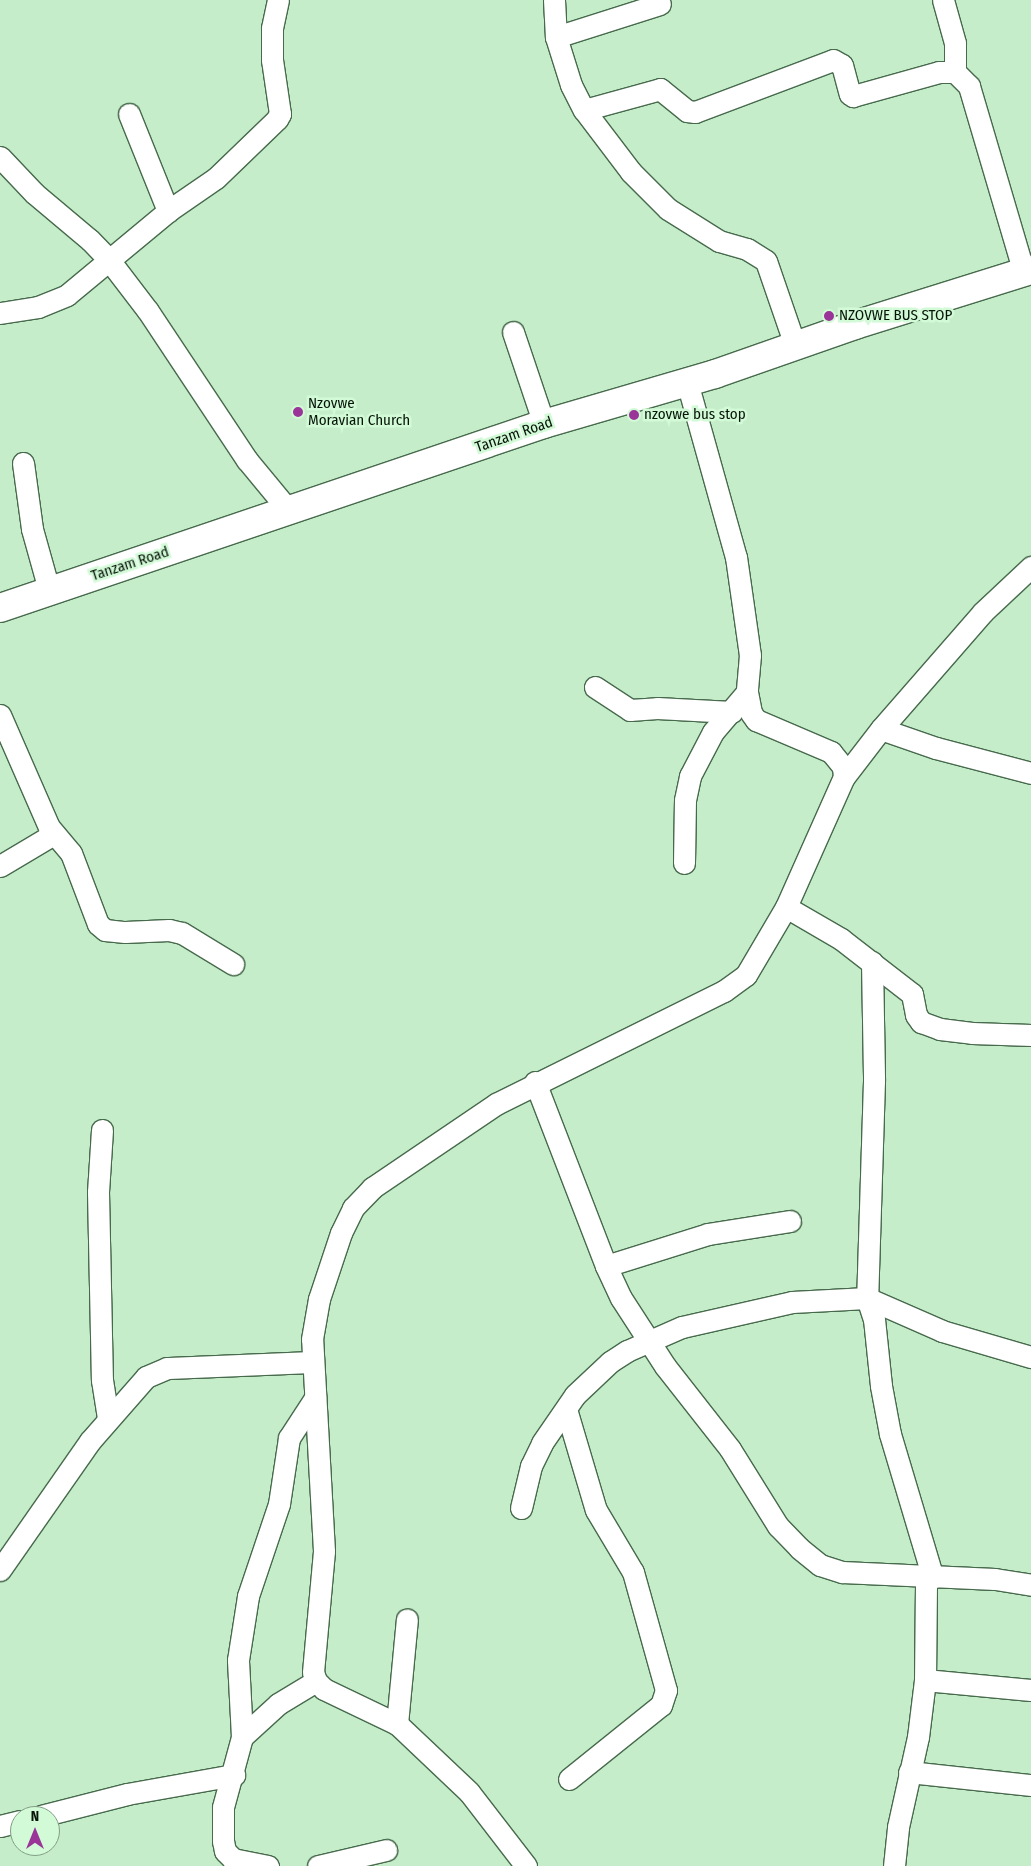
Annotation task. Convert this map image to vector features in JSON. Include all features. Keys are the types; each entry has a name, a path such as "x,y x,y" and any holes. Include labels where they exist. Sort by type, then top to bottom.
{"highway":[{"name":"Tanzam Road","path":"0,608 49,590 290,512 544,424 687,382 795,345 1028,271"}],"street":[{"path":"0,313 38,307 56,301 168,211 216,178 277,120 280,114 272,60 272,28 278,0"},
{"path":"554,0 556,37 572,85 584,110 630,172 668,209 719,241 747,248 766,261 795,345"},
{"path":"943,0 955,43 955,72"},
{"path":"556,37 660,4"},
{"path":"584,110 660,89 687,110 695,112 833,60 842,64 850,94 853,96 939,72 955,72 969,86 1028,271"},
{"path":"129,114 168,211"},
{"path":"0,157 34,193 90,240 109,260 154,319 248,460 290,512"},
{"path":"513,332 544,424"},
{"path":"687,382 736,557 750,655 747,692 750,713 756,720 831,752 843,767 844,777"},
{"path":"23,463 32,529 49,590"},
{"path":"526,1866 469,1792 397,1724 351,1703 316,1681 312,1664 324,1551 312,1339 320,1299 347,1218 361,1199 408,1162 496,1104 535,1082 734,986 746,975 786,907 844,777 881,728 983,612 1031,567"},
{"path":"595,687 630,710 657,708 732,712"},
{"path":"684,863 685,800 690,776 713,732 732,712 747,692"},
{"path":"0,715 54,834 71,853 93,914 105,930 169,930 182,933 233,964"},
{"path":"881,728 936,748 1031,773"},
{"path":"0,866 54,834"},
{"path":"786,907 840,939 912,994 921,1022 940,1029 972,1034 1031,1035"},
{"path":"872,962 874,1081 867,1298 874,1319 881,1386 890,1434 929,1578 925,1680 918,1737 898,1827 894,1866"},
{"path":"535,1082 606,1266 621,1298 665,1366 730,1449 778,1526 820,1565 842,1572 929,1578 995,1579 1031,1585"},
{"path":"102,1130 98,1192 102,1380 108,1420"},
{"path":"606,1266 708,1234 790,1221"},
{"path":"521,1508 538,1451 575,1395 610,1362 649,1340 682,1327 758,1308 810,1299 867,1298 942,1331 1031,1357"},
{"path":"276,1364 312,1339"},
{"path":"0,1570 19,1539 108,1420 134,1388 156,1371 312,1362"},
{"path":"268,1866 233,1859 226,1852 223,1807 234,1775 242,1737 238,1667 242,1623 277,1512 289,1438 315,1398"},
{"path":"566,1409 596,1510 635,1579 666,1690 661,1706 569,1779"},
{"path":"397,1724 407,1619"},
{"path":"925,1680 1031,1690"},
{"path":"242,1737 278,1704 316,1681"},
{"path":"909,1772 1031,1785"},
{"path":"60,1811 127,1794 234,1775"},
{"path":"327,1865 386,1850"}],"place":[{"name":"NZOVWE BUS STOP","path":"829,316"},
{"name":"Nzovwe Moravian Church","path":"298,412"},
{"name":"nzovwe bus stop","path":"634,415"}]}
